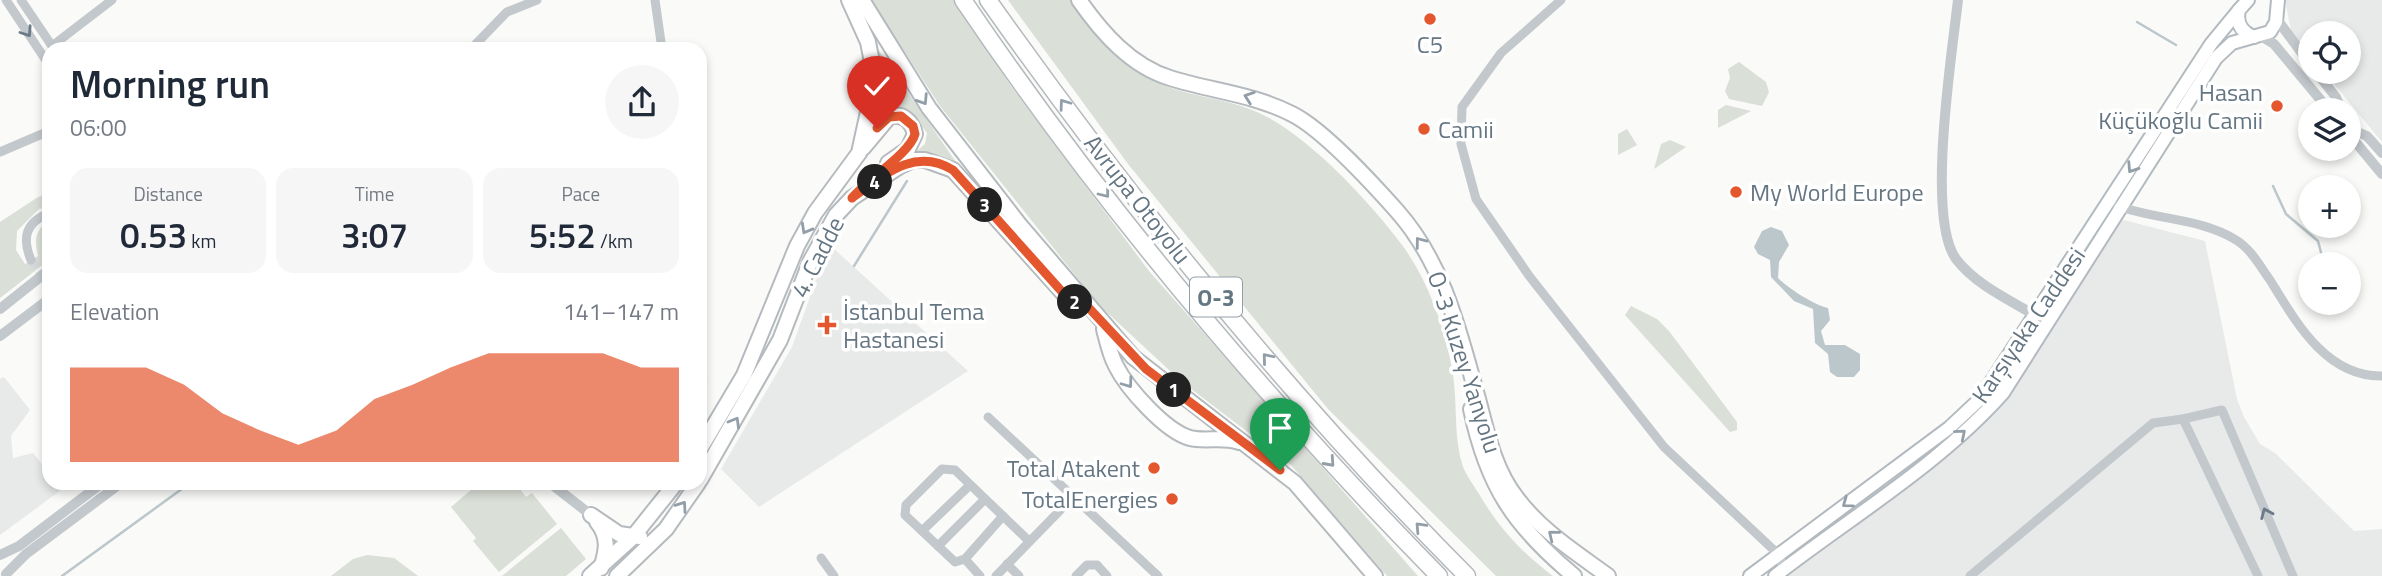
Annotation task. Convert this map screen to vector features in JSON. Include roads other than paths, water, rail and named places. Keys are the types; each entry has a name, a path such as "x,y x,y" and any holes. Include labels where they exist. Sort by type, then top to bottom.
{"highway":[{"name":"Avrupa Otoyolu","path":"964,0 1077,157 1184,290 1309,439 1438,576"},
{"name":"Avrupa Otoyolu","path":"988,0 1090,140 1239,324 1362,466 1467,576"}],"main road":[{"name":"4. Cadde","path":"707,437 755,351 797,246 815,214 859,153 870,103 872,68 868,42 849,0"},
{"path":"862,0 929,108 1088,307 1146,369 1247,444 1309,497 1375,576"},
{"name":"O-3 Kuzey Yanyolu","path":"1079,0 1115,44 1140,64 1168,78 1234,92 1294,115 1315,129 1398,212 1427,251 1446,288 1488,438 1502,474 1515,496 1540,524 1608,576"},
{"path":"2244,3 2238,23 2242,30 2258,37 2274,27 2277,10 2267,0"},
{"name":"Karşıyaka Caddesi","path":"1779,573 1936,455 1985,414 2003,393 2109,204 2211,44 2244,3"},
{"name":"Karşıyaka Caddesi","path":"1750,576 1966,413 2043,319 2123,208 2216,58 2232,43 2258,37"},
{"path":"852,198 873,175 908,149 915,134 913,126 901,116 889,117 859,153"},
{"name":"4. Cadde","path":"707,468 780,340 802,282 825,233 852,198 913,160 937,162 963,178 1064,294 1072,301 1088,307"},
{"path":"1101,321 1115,365 1139,398 1157,415 1187,437 1220,437 1247,444"},
{"path":"1457,326 1480,451 1490,477 1527,531 1574,576"},
{"path":"595,572 632,538 670,490"},
{"name":"4. Cadde","path":"617,576 666,529 693,490"},
{"path":"592,515 617,526 628,526 652,513"},
{"path":"592,515 618,534 632,538 666,529"},
{"path":"592,515 606,537 607,549 595,572"}],"street":[{"path":"5,0 42,55"},
{"path":"21,0 49,42"},
{"path":"60,42 112,0"},
{"path":"478,42 507,12 537,0"},
{"path":"655,0 661,42"},
{"path":"1561,0 1501,53 1462,107 1461,144 1476,199 1530,277 1664,447 1777,554 1779,573"},
{"path":"1958,0 1943,174 1944,221 1950,246 1964,267 2043,319"},
{"path":"2277,10 2298,44"},
{"path":"2258,37 2274,44 2319,98"},
{"path":"2326,84 2336,98"},
{"path":"0,152 42,134"},
{"path":"2361,134 2367,136 2382,153"},
{"path":"2361,147 2382,174"},
{"path":"2109,204 2209,228 2237,240 2250,252 2290,312 2321,351 2350,371 2382,376"},
{"path":"31,260 25,247 25,232 42,216"},
{"path":"3,306 42,276"},
{"path":"28,288 28,301 42,302"},
{"path":"0,336 42,304"},
{"path":"3,306 19,308 19,321"},
{"path":"1970,576 2153,423 2222,410 2293,576"},
{"path":"988,416 1158,576"},
{"path":"2183,419 2258,576"},
{"path":"1003,516 965,559 955,562 905,515 906,505 942,469 955,470 970,485 1003,516 1029,541"},
{"path":"922,531 970,485"},
{"path":"0,555 19,546 93,490"},
{"path":"0,561 6,575 26,554 112,490"},
{"path":"559,490 592,515"},
{"path":"996,576 1073,497"},
{"path":"938,546 985,499"},
{"path":"821,558 834,576"},
{"path":"965,559 980,576"},
{"path":"1007,564 1019,576"},
{"path":"1076,576 1087,565 1097,565 1107,576"}],"waterway":[{"path":"2137,22 2176,45"},
{"path":"854,266 907,181"},
{"path":"2273,186 2286,214 2318,241 2321,252"},
{"path":"62,576 180,490"}],"tunnel":[{"path":"31,260 42,275"}],"place":[{"name":"C5","path":"1430,19"},
{"name":"Hasan Küçükoğlu Camii","path":"2277,106"},
{"name":"Camii","path":"1424,129"},
{"name":"My World Europe","path":"1736,192"},
{"name":"İstanbul Tema Hastanesi","path":"827,325"},
{"name":"Total Atakent","path":"1154,468"},
{"name":"TotalEnergies","path":"1172,499"}]}
